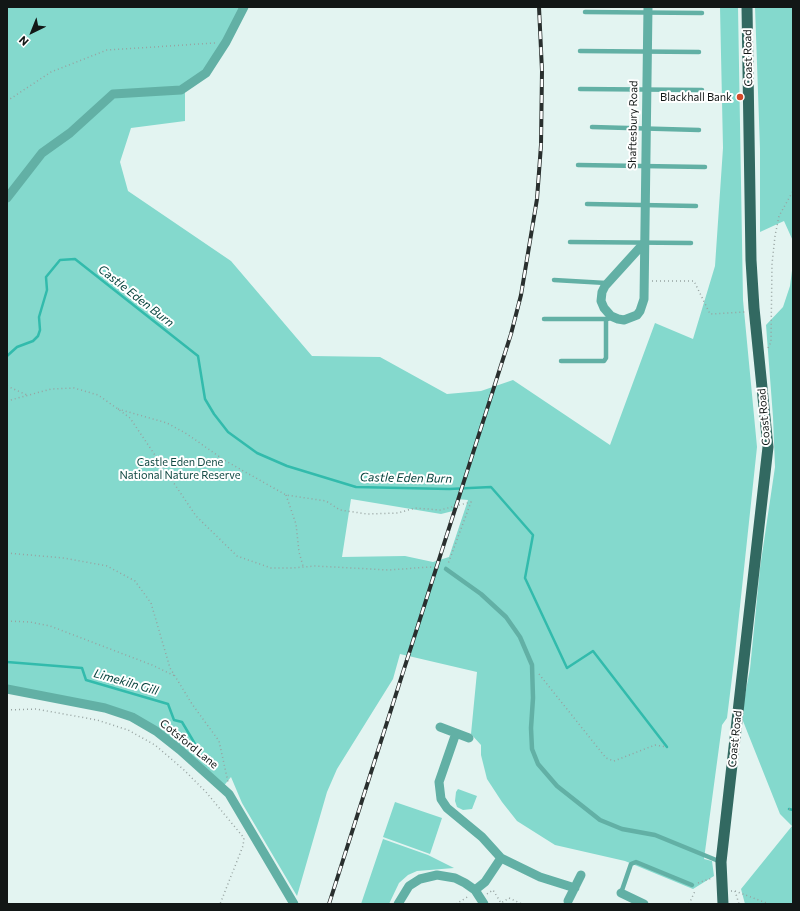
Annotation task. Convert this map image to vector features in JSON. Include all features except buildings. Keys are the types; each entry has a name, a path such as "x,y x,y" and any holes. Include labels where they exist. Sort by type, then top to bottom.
{"main road":[{"name":"Coast Road","path":"722,899 721,862 768,447 758,354 751,260 747,7"}],"street":[{"path":"7,198 42,154 70,134 113,94 181,90 206,73 226,42 244,7"},
{"name":"Shaftesbury Road","path":"608,318 624,320 631,318 640,311 644,299 646,52 648,10"},
{"path":"608,318 601,301 602,292 608,283 644,243"},
{"name":"Cotsford Lane","path":"7,689 105,708 132,717 156,731 180,750 229,794 294,904"},
{"path":"440,727 469,738"},
{"path":"456,733 439,782 441,799 447,808 482,837 501,858 540,877 575,888"},
{"path":"398,904 409,886 420,879 438,875 455,878 479,896 485,882 501,858"},
{"path":"568,901 581,875"},
{"path":"621,893 644,904"}],"lane":[{"path":"585,12 648,10 702,13"},
{"path":"580,51 699,52"},
{"path":"580,89 702,90"},
{"path":"592,127 699,130"},
{"path":"578,165 705,167"},
{"path":"587,204 696,206"},
{"path":"570,242 691,243"},
{"path":"554,280 608,283"},
{"path":"544,319 608,318 606,358 604,361 561,361"},
{"path":"446,569 482,594 506,616 520,636 532,665 533,698 530,728 532,750 538,764 557,786 600,820 622,829 655,835 721,862"},
{"path":"621,893 630,864 636,862 692,885"}],"path":[{"path":"7,101 51,72 107,50 226,42"},
{"path":"758,354 768,349 771,342 772,264 775,236 779,216 793,191"},
{"path":"644,280 694,281 710,314 746,312"},
{"path":"7,386 28,396"},
{"path":"7,401 50,389 74,388 98,395 118,408 130,418 196,516 237,556 271,568 292,568 303,566 389,570 429,567 446,569 470,502 440,510 415,508 398,513 367,514 340,510 326,501 286,495 224,460 187,434 167,423 118,408"},
{"path":"286,495 296,524 299,552 303,566"},
{"path":"7,553 64,558 107,566 135,581 151,603 170,668 192,704 219,741 227,773 229,794"},
{"path":"7,621 30,622 50,626 152,665 176,677"},
{"path":"532,665 606,758 614,761 655,745 667,748"},
{"path":"7,710 36,709 97,720 128,730 155,745 183,769 206,792 244,838 243,846 220,904"},
{"path":"789,809 793,811"},
{"path":"689,904 695,890 692,885 722,874"},
{"path":"456,904 493,890 501,903 509,898 522,904"},
{"path":"722,899 735,890"},
{"path":"735,890 769,904"},
{"path":"735,890 739,904"}],"green space":[{"name":"Castle Eden Dene National Nature Reserve","path":"7,7 244,7 206,73 185,88 185,121 131,128 120,162 128,191 231,261 312,356 380,357 447,394 481,391 513,380 610,445 655,323 693,339 715,266 723,148 720,7 738,7 743,300 757,447 727,718 722,725 704,859 712,861 714,876 693,889 625,861 555,845 517,821 487,779 481,755 481,745 471,734 477,672 400,654 393,679 337,769 327,792 297,896 242,803 231,777 222,788 132,717 7,689","holes":["351,499 441,514 453,511 457,499 468,500 449,557 433,562 405,556 342,557"]},
{"path":"755,7 793,7 793,241 784,221 760,232 760,149"},
{"path":"793,263 793,904 745,904 741,889 792,826 780,814 741,716 750,669 760,568 775,467 766,325 783,307 790,286"},
{"path":"458,789 477,796 472,809 463,810 457,807 455,801 456,792"},
{"path":"395,802 442,818 430,854 383,837"},
{"path":"383,839 428,855 454,868 417,871 408,875 399,883 389,904 361,904"}],"waterway":[{"name":"Castle Eden Burn","path":"7,356 17,347 33,341 38,336 40,330 39,317 47,290 46,277 60,260 75,259 198,356 205,399 214,414 228,432 257,453 287,466 356,487 449,489 491,487 533,535 525,578 567,668 593,651 667,747"},
{"name":"Limekiln Gill","path":"7,662 82,668 86,680 168,704 174,720 182,722 198,749"},
{"name":"Castle Eden Burn","path":"789,809 793,810"}],"railway":[{"path":"329,904 511,334 521,295 537,199 541,145 542,71 539,7"}],"place":[{"name":"Blackhall Bank","path":"740,97"}]}
